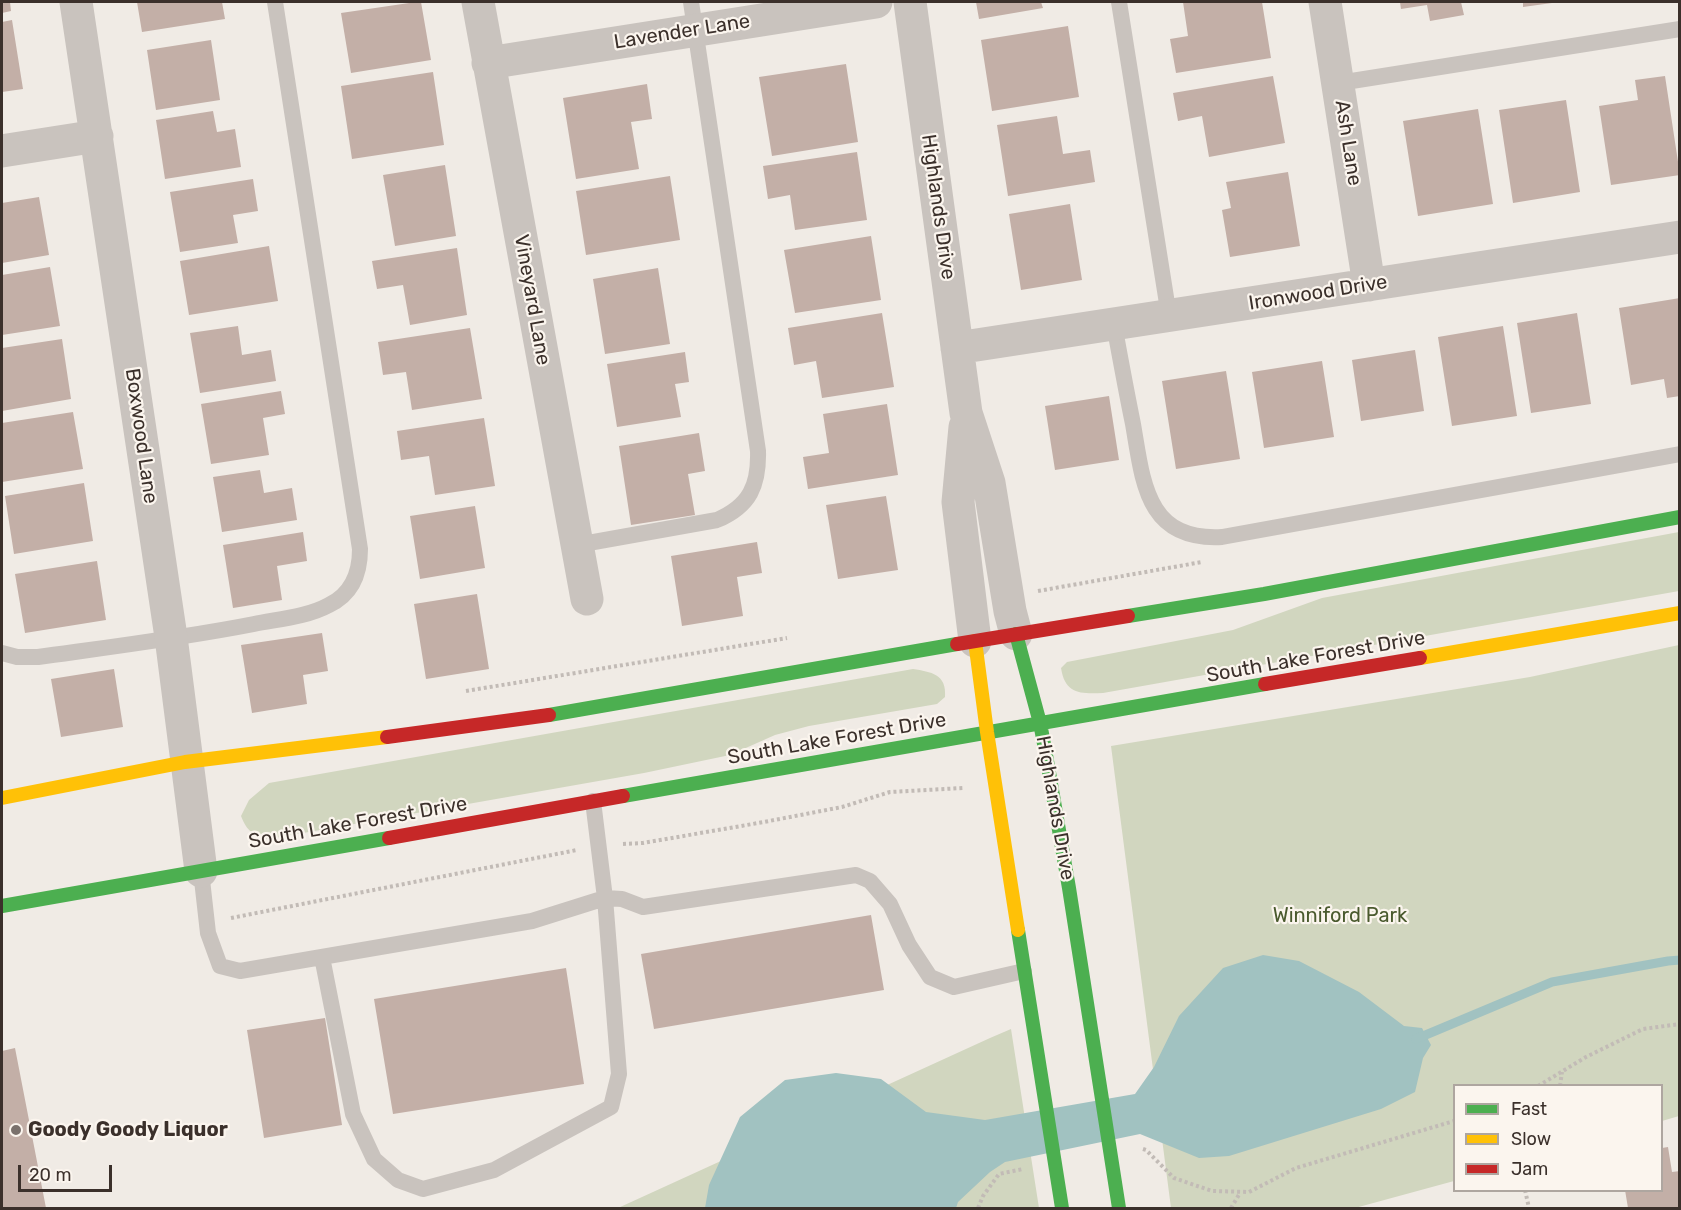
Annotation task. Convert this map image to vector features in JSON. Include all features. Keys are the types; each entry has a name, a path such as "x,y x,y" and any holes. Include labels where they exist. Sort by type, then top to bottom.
{"main road":[{"path":"2,798 186,762 514,721 975,640 1264,594 1680,517"},
{"name":"South Lake Forest Drive","path":"2,906 987,732 1680,613"},
{"name":"Highlands Drive","path":"1016,634 1040,723 1118,1208"},
{"name":"Highlands Drive","path":"975,640 987,732 1062,1209"}],"street":[{"name":"Boxwood Lane","path":"76,2 171,637 201,871"},
{"name":"Vineyard Lane","path":"478,2 587,599"},
{"name":"Lavender Lane","path":"488,63 693,16 876,2"},
{"name":"Highlands Drive","path":"910,2 966,413 989,483 1010,611 1016,634"},
{"name":"Ash Lane","path":"1325,2 1370,285"},
{"path":"2,151 97,136"},
{"name":"Ironwood Drive","path":"957,348 1680,237"},
{"name":"Highlands Drive","path":"966,413 958,502 975,640"}],"lane":[{"path":"2,653 17,657 38,657 302,614 330,605 347,593 355,580 360,566 360,549 275,2"},
{"path":"1119,2 1169,316"},
{"path":"577,545 717,520 742,504 754,486 758,451 693,16"},
{"path":"1339,83 1680,29"},
{"path":"1114,324 1144,488 1161,516 1172,526 1192,535 1222,537 1680,454"},
{"path":"322,957 352,1114 374,1159 398,1180 423,1189 494,1170 611,1107 619,1074 605,898 593,801"},
{"path":"201,871 208,933 220,966 240,971 532,921 605,898 622,898 643,907 856,875 870,881 890,904 909,945 930,977 954,987 1024,971"}],"path":[{"path":"1541,1084 1586,1057 1643,1029 1680,1024"},
{"path":"1560,1084 1562,1071"},
{"path":"1135,1148 1146,1150 1174,1178 1212,1191 1240,1193 1249,1192 1296,1168 1453,1122"},
{"path":"978,1209 983,1196 999,1174 1033,1168"},
{"path":"1525,1192 1529,1209"},
{"path":"1231,1209 1240,1193"}],"green space":[{"path":"1679,532 1679,591 1103,693 1075,691 1070,688 1063,677 1061,668 1067,662 1233,630 1322,598"},
{"name":"Winniford Park","path":"1679,645 1679,1116 1663,1121 1663,1084 1453,1084 1453,1181 1355,1208 1171,1208 1111,746 1530,677"},
{"path":"913,669 932,673 940,679 945,689 945,697 937,704 809,726 775,735 730,755 644,773 269,839 251,832 241,816 249,800 269,783"},
{"path":"1011,1029 1039,1208 618,1208 990,1038"}],"water":[{"path":"1263,955 1299,961 1359,992 1404,1026 1422,1028 1431,1045 1423,1058 1415,1092 1381,1109 1229,1156 1199,1158 1140,1134 1005,1162 990,1172 958,1202 956,1208 705,1208 709,1185 740,1117 785,1080 836,1073 881,1079 926,1112 985,1120 1135,1094 1154,1067 1179,1016 1223,968"}],"building":[{"path":"2,2 10,2 11,11 2,13"},
{"path":"137,2 222,2 225,19 142,32"},
{"path":"421,2 431,60 351,73 341,13"},
{"path":"976,2 1041,2 1043,8 979,19"},
{"path":"1183,2 1262,2 1271,58 1176,73 1170,39 1188,36"},
{"path":"1400,2 1461,2 1464,15 1430,21 1427,5 1401,9"},
{"path":"1523,2 1552,2 1552,3 1523,7"},
{"path":"12,20 23,89 2,92 2,22"},
{"path":"1068,26 1079,97 992,111 981,40"},
{"path":"211,40 220,100 156,110 147,50"},
{"path":"846,64 858,142 772,156 759,77"},
{"path":"433,72 444,145 352,159 341,86"},
{"path":"1273,76 1285,143 1209,157 1202,116 1178,121 1173,93"},
{"path":"1665,76 1680,175 1611,185 1599,106 1638,100 1635,80"},
{"path":"647,84 652,119 631,122 639,169 576,179 563,98"},
{"path":"1566,100 1580,192 1513,203 1499,110"},
{"path":"1478,109 1493,204 1418,216 1403,121"},
{"path":"213,111 217,132 235,129 241,167 165,179 156,120"},
{"path":"1057,116 1063,154 1090,150 1095,182 1008,196 997,125"},
{"path":"857,152 867,220 795,230 790,195 768,199 763,166"},
{"path":"445,165 456,236 395,246 383,175"},
{"path":"1288,172 1300,246 1230,257 1222,210 1231,208 1226,182"},
{"path":"670,176 680,240 586,255 576,191"},
{"path":"253,179 258,211 233,215 238,243 180,252 170,192"},
{"path":"39,197 49,255 2,263 2,203"},
{"path":"1070,204 1082,280 1021,290 1009,214"},
{"path":"871,236 881,300 795,313 784,250"},
{"path":"269,246 278,301 189,315 180,261"},
{"path":"457,248 467,315 410,325 403,285 377,289 372,261"},
{"path":"50,267 60,326 2,335 2,275"},
{"path":"658,268 670,344 605,354 593,279"},
{"path":"1680,298 1680,396 1667,398 1664,379 1631,385 1619,308"},
{"path":"882,313 894,387 822,398 816,361 794,365 788,328"},
{"path":"1577,313 1591,404 1531,413 1517,323"},
{"path":"238,326 242,355 271,350 276,381 200,393 190,333"},
{"path":"1503,326 1517,416 1452,426 1438,337"},
{"path":"470,328 482,399 412,410 406,372 383,375 378,342"},
{"path":"62,339 71,399 2,411 2,348"},
{"path":"1415,350 1424,411 1361,421 1352,360"},
{"path":"685,352 689,382 675,384 681,417 617,427 607,364"},
{"path":"1322,361 1334,437 1264,448 1252,372"},
{"path":"1226,371 1240,459 1176,469 1162,381"},
{"path":"281,391 285,414 263,418 269,455 211,464 201,404"},
{"path":"1109,396 1119,460 1055,470 1045,406"},
{"path":"887,404 898,475 808,489 803,457 829,453 823,414"},
{"path":"73,412 83,469 2,482 2,423"},
{"path":"484,418 495,486 435,495 429,456 401,460 397,431"},
{"path":"699,433 705,471 688,474 695,515 631,525 619,446"},
{"path":"260,470 264,493 292,488 297,520 222,532 213,477"},
{"path":"84,483 93,541 14,554 5,496"},
{"path":"886,496 898,570 838,579 826,505"},
{"path":"475,506 485,568 420,579 410,516"},
{"path":"303,532 307,561 277,566 282,600 233,608 223,545"},
{"path":"757,542 762,573 737,577 743,616 682,626 671,556"},
{"path":"97,561 106,620 25,633 15,574"},
{"path":"477,594 489,669 426,679 414,604"},
{"path":"322,633 328,671 303,675 307,704 252,713 241,645"},
{"path":"114,669 123,727 61,737 51,679"},
{"path":"871,915 884,990 654,1029 641,954"},
{"path":"566,968 584,1084 393,1114 374,999"},
{"path":"325,1018 342,1125 264,1138 247,1030"},
{"name":"Goody Goody Liquor","path":"15,1048 46,1208 2,1208 2,1051"},
{"path":"1668,1147 1672,1172 1680,1171 1680,1208 1628,1208 1625,1192 1663,1192 1663,1148"}],"waterway":[{"path":"1416,1039 1552,982 1680,960"}],"traffic: fast":[{"path":"1128,616 1264,594 1680,517"},
{"path":"1016,634 1045,749 1119,1208"},
{"path":"549,715 957,644"},
{"path":"623,796 1265,684"},
{"path":"2,906 389,838"},
{"path":"1018,930 1062,1208"}],"traffic: slow":[{"path":"1420,658 1680,613"},
{"path":"975,641 1018,930"},
{"path":"2,798 185,762 387,737"}],"traffic: jam":[{"path":"957,644 1128,616"},
{"path":"1265,684 1420,658"},
{"path":"387,737 549,715"},
{"path":"389,838 623,796"}],"place":[{"name":"Goody Goody Liquor","path":"16,1130"}]}
